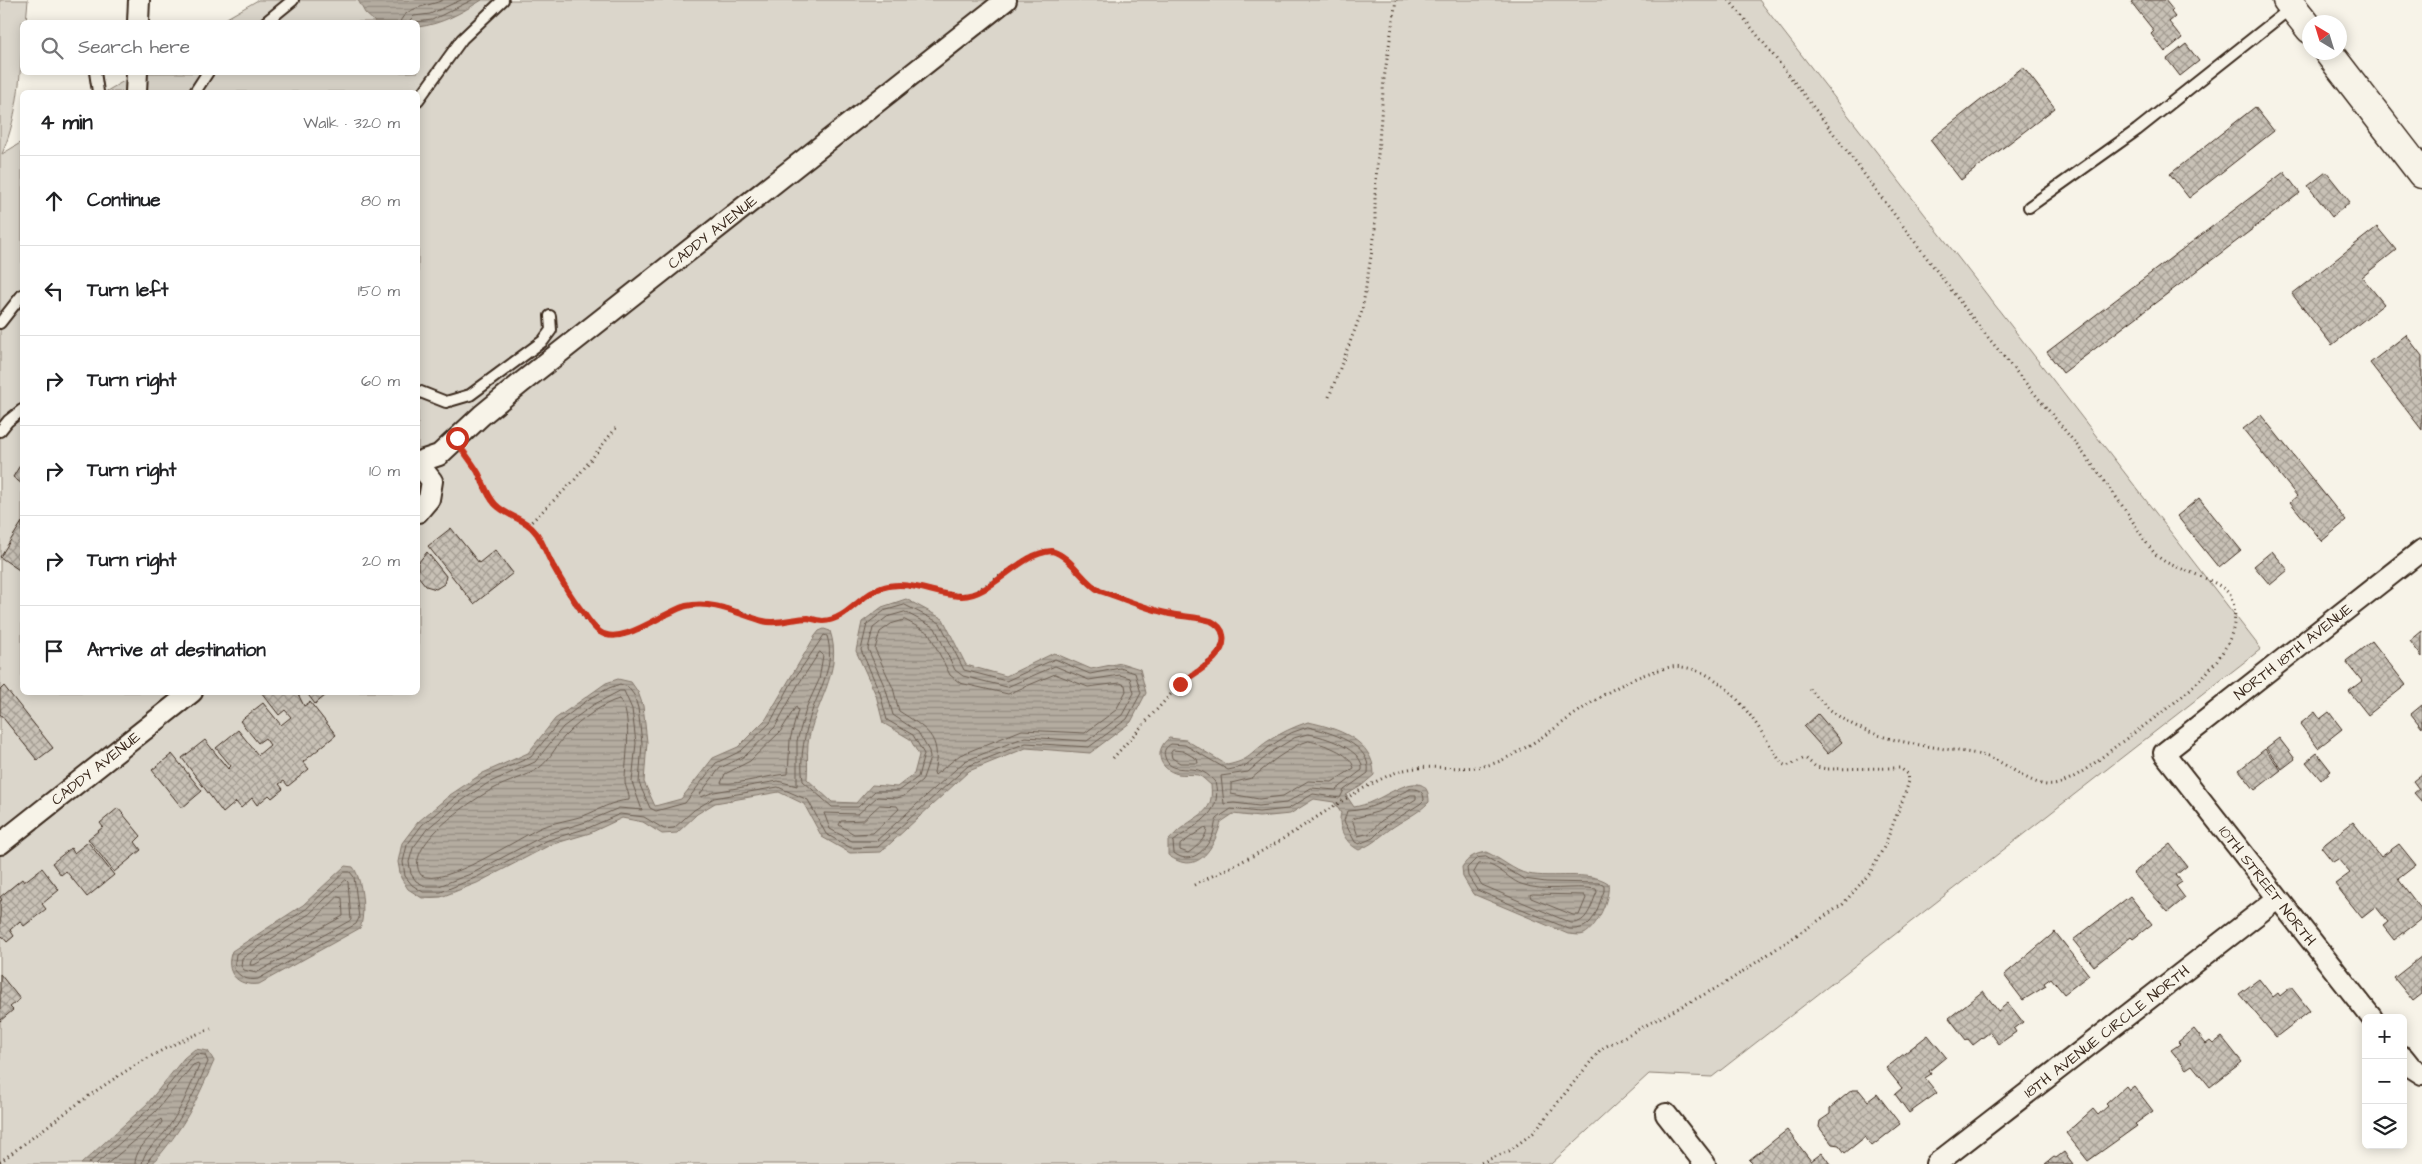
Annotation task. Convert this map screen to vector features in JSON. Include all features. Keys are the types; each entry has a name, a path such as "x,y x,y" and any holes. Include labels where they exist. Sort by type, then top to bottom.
{"street":[{"path":"138,20 139,0"},
{"name":"CADDY AVENUE","path":"420,461 439,455 521,383 1006,0"},
{"path":"2289,3 2302,19"},
{"path":"2334,60 2422,174"},
{"path":"136,90 137,75"},
{"name":"CADDY AVENUE","path":"420,465 432,481 429,499 420,510"},
{"name":"NORTH 18TH AVENUE","path":"2164,753 2422,550"},
{"name":"CADDY AVENUE","path":"0,844 188,695"},
{"name":"10TH STREET NORTH","path":"2164,753 2369,1014"},
{"name":"18TH AVENUE CIRCLE NORTH","path":"1936,1164 2277,899"},
{"path":"2405,1059 2411,1067 2422,1074"},
{"path":"1666,1114 1705,1164"}],"lane":[{"path":"268,20 293,0"},
{"path":"420,97 462,39 503,0"},
{"path":"2029,207 2138,130 2289,3"},
{"path":"95,75 98,90"},
{"path":"196,90 206,75"},
{"path":"0,322 20,297"},
{"path":"420,392 446,402 470,395 543,340 551,330 550,316"},
{"path":"2,425 20,412"}],"path":[{"path":"1329,397 1362,311 1375,232 1375,192 1384,79 1396,0"},
{"path":"1729,0 1789,73 1961,302 2118,498 2150,548 2164,561 2228,590 2234,604 2234,623 2230,639 2203,677 2171,705 2102,756 2067,780 2057,784 2043,784 1989,757 1908,742 1869,732 1837,715 1808,688"},
{"path":"528,525 573,482 616,428"},
{"path":"455,440 471,462 494,503 500,509 528,525 537,534 572,600 600,632 617,637 669,612 688,606 707,605 747,614 764,622 807,618 821,621 839,617 870,594 886,586 920,586 962,596 984,588 1031,556 1044,551 1058,553 1092,586 1100,591 1164,613 1212,622 1223,633 1224,640 1216,656 1180,684 1113,758"},
{"path":"1194,885 1271,846 1353,794 1392,774 1421,767 1471,767 1496,762 1608,691 1635,678 1675,666 1709,676 1726,689 1751,716 1782,764 1787,766 1805,758 1816,767 1900,768 1910,776 1884,847 1870,873 1843,904 1724,984 1601,1049 1533,1133 1509,1151 1478,1164"},
{"path":"0,1162 146,1058 191,1035 211,1029"}],"shaded area":[{"path":"0,0 28,0 26,20 20,20 20,73 16,106 8,139 2,154 20,143 20,695 420,695 420,90 108,90 135,75 420,75 420,20 223,20 258,0 1759,0 2261,649 1712,1077 1649,1074 1551,1164 0,1164"}],"water":[{"path":"358,0 482,0 451,17 420,27 420,20 373,20 365,13"},
{"path":"906,599 943,619 966,665 1006,676 1054,653 1091,669 1121,663 1140,669 1146,693 1131,722 1090,753 1026,748 969,771 881,852 850,853 822,837 804,804 779,792 715,803 697,814 677,833 662,834 643,822 622,818 590,833 550,845 477,883 441,897 422,898 408,889 401,878 398,862 402,843 418,822 450,795 483,773 528,753 555,719 606,683 618,679 631,682 638,692 643,706 647,742 644,782 655,806 681,799 713,758 738,747 766,719 815,636 824,629 830,631 833,660 831,674 811,730 808,744 807,779 832,802 856,803 872,785 897,787 914,774 919,755 910,739 883,723 876,695 856,651 862,622 882,607"},
{"path":"1308,722 1342,732 1361,744 1368,753 1374,775 1346,795 1354,807 1368,803 1407,785 1415,784 1422,785 1427,791 1429,802 1372,843 1359,850 1350,844 1344,834 1340,824 1341,813 1334,802 1314,799 1290,814 1259,817 1233,814 1221,822 1209,850 1196,861 1188,863 1178,861 1168,855 1168,841 1179,830 1205,811 1211,794 1211,785 1200,776 1171,772 1162,764 1160,759 1161,748 1169,738 1186,740 1227,765 1246,759 1273,738"},
{"path":"1486,852 1528,874 1591,877 1608,883 1607,896 1598,919 1589,931 1584,934 1568,934 1473,894 1463,877 1462,867 1472,856"},
{"path":"345,866 353,867 361,887 363,914 360,928 259,984 244,983 234,976 230,965 232,951 303,905"},
{"path":"195,1049 208,1051 214,1061 181,1127 152,1164 81,1164 147,1104 184,1058"}],"building":[{"path":"2134,0 2165,0 2173,10 2171,12 2175,17 2169,22 2182,38 2165,52 2151,34 2154,31 2131,2"},
{"path":"2186,44 2199,61 2180,76 2167,59"},
{"path":"2023,67 2055,108 1961,180 1930,140"},
{"path":"2255,107 2274,131 2189,198 2170,174"},
{"path":"2284,172 2300,193 2063,373 2047,352"},
{"path":"2326,172 2350,202 2332,217 2308,186"},
{"path":"2377,227 2396,250 2362,277 2384,304 2332,345 2292,294"},
{"path":"2406,335 2422,356 2422,430 2370,363"},
{"path":"2261,415 2346,521 2322,541 2290,502 2297,496 2243,429"},
{"path":"20,465 20,482 13,477"},
{"path":"2199,498 2241,550 2219,568 2177,516"},
{"path":"20,525 20,571 0,557"},
{"path":"451,528 479,563 495,550 513,573 474,604 428,546"},
{"path":"2272,551 2288,570 2270,585 2254,566"},
{"path":"427,552 446,576 444,584 436,589 426,586 420,578 420,561"},
{"path":"2422,631 2422,657 2410,641"},
{"path":"2372,641 2406,685 2368,715 2349,691 2362,681 2346,661"},
{"path":"4,686 53,748 37,760 0,714 0,690"},
{"path":"263,695 298,695 304,706 310,702 336,735 303,762 309,769 288,786 284,781 279,784 283,789 272,798 269,795 257,805 252,798 241,808 236,802 223,813 182,758 205,740 228,769 231,766 216,748 238,730 258,755 270,745 265,738 258,743 240,721 263,703 281,725 291,717 285,710 279,715"},
{"path":"308,695 326,695 315,704"},
{"path":"2422,705 2422,728 2411,714"},
{"path":"2315,712 2320,719 2329,712 2342,729 2318,748 2300,724"},
{"path":"1818,714 1842,742 1828,754 1804,727"},
{"path":"2279,738 2295,759 2282,769 2266,748"},
{"path":"2265,749 2281,770 2255,790 2239,770"},
{"path":"2317,753 2331,771 2321,780 2306,762"},
{"path":"172,754 202,791 182,808 152,770"},
{"path":"2422,774 2422,802 2414,793 2419,789 2413,781"},
{"path":"118,808 141,836 135,842 141,850 114,872 88,839 103,827 100,823"},
{"path":"2353,822 2381,857 2399,844 2416,865 2398,879 2422,910 2422,919 2394,940 2383,926 2388,922 2376,907 2362,918 2335,884 2350,873 2338,859 2333,862 2321,847"},
{"path":"88,842 114,875 87,897 66,871 61,875 52,863 71,848 74,853"},
{"path":"2170,844 2187,866 2176,875 2182,882 2176,886 2185,898 2168,912 2133,873"},
{"path":"42,868 59,890 42,904 46,909 24,926 20,921 10,930 14,936 7,942 2,936 0,937 0,901 2,900 0,897 22,879 24,882"},
{"path":"2130,896 2152,924 2133,939 2131,937 2094,966 2073,940"},
{"path":"2055,932 2089,975 2064,994 2051,978 2044,983 2046,986 2023,1000 2004,975"},
{"path":"2422,956 2422,994 2413,1001 2394,978"},
{"path":"0,974 20,999 10,1007 13,1010 0,1021"},
{"path":"2259,979 2273,997 2278,993 2280,996 2291,987 2310,1011 2276,1037 2239,994"},
{"path":"1983,991 1998,1011 2008,1003 2023,1022 2014,1029 2016,1032 1999,1044 1990,1032 1973,1045 1968,1039 1966,1040 1949,1018"},
{"path":"2194,1029 2206,1044 2210,1041 2213,1044 2222,1037 2242,1062 2210,1087 2192,1065 2186,1069 2171,1050 2180,1044 2178,1042"},
{"path":"1928,1035 1946,1057 1929,1071 1931,1074 1925,1078 1937,1093 1909,1113 1895,1094 1902,1088 1886,1068"},
{"path":"2126,1086 2129,1090 2134,1086 2153,1111 2135,1124 2137,1126 2088,1161 2066,1133 2093,1109 2098,1115 2108,1106 2106,1104"},
{"path":"1852,1090 1859,1090 1868,1101 1877,1094 1900,1124 1872,1146 1865,1137 1845,1153 1839,1145 1832,1144 1819,1127 1820,1121 1830,1114 1830,1108"},
{"path":"1787,1130 1811,1161 1822,1153 1830,1164 1753,1164 1749,1160"},
{"path":"2064,1152 2073,1164 2045,1164 2054,1157 2056,1158"}],"route":[{"path":"457,438 455,440 480,476 494,503 508,514 526,522 537,534 572,600 593,625 606,635 617,637 626,634 669,612 688,606 707,605 729,609 747,614 764,622 807,618 821,621 839,617 870,594 881,588 891,586 920,586 962,596 972,594 984,588 1031,556 1044,551 1052,551 1058,553 1092,586 1100,591 1164,613 1212,622 1220,628 1224,640 1216,656 1180,684"}]}
